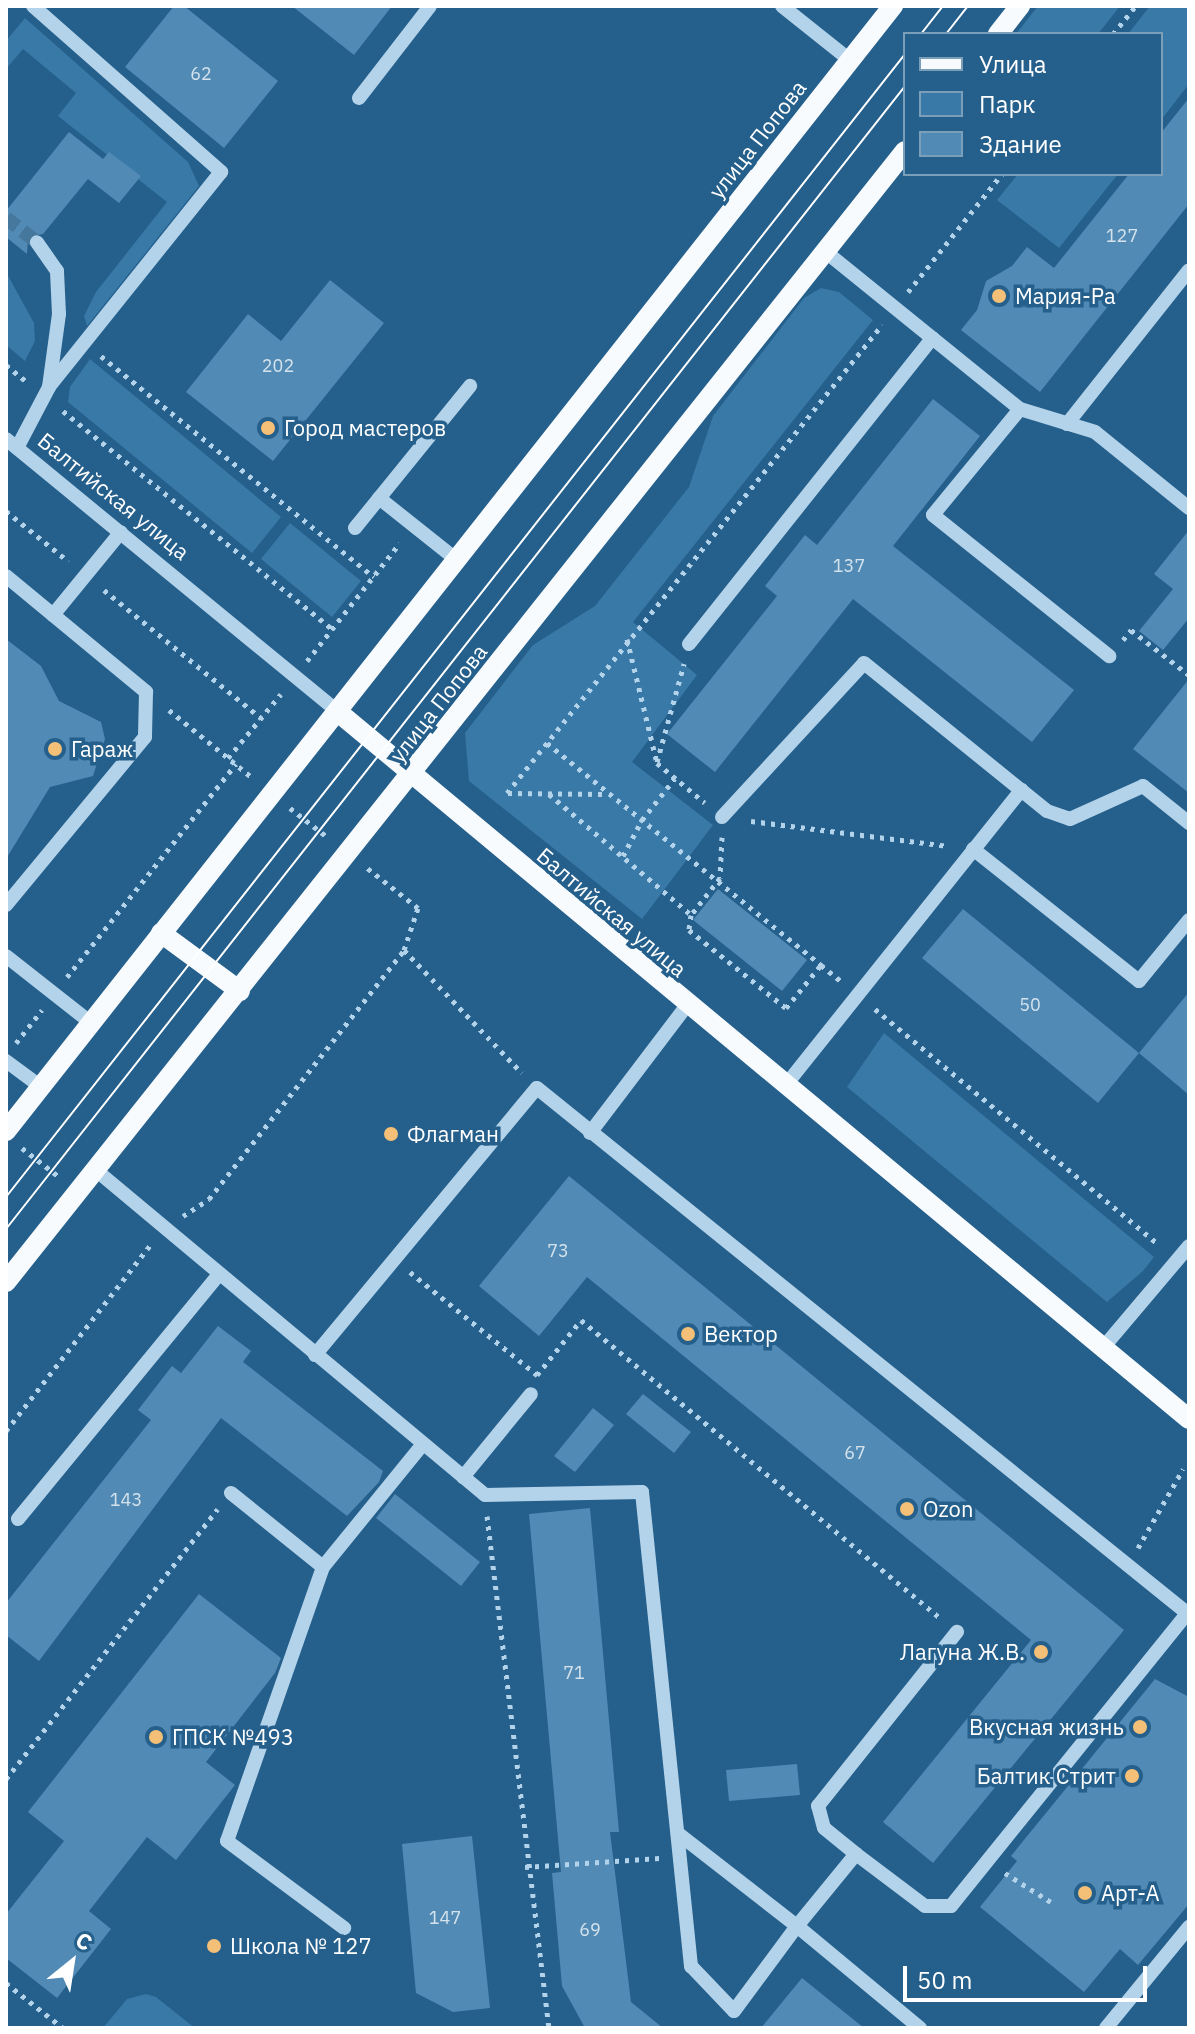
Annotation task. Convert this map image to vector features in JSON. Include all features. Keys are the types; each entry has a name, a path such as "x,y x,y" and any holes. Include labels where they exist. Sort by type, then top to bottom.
{"main road":[{"name":"улица Попова","path":"6,1131 893,6"},
{"path":"1000,32 1020,6"},
{"name":"улица Попова","path":"6,1282 903,154"},
{"name":"Балтийская улица","path":"338,712 1189,1419"},
{"path":"161,933 240,991"}],"street":[{"path":"12,444 82,340 221,172 33,6"},
{"path":"359,98 430,6"},
{"path":"782,6 850,60"},
{"path":"37,242 57,271 47,392"},
{"path":"826,252 1020,409 1095,432 1189,508"},
{"path":"1067,424 1189,270"},
{"path":"689,644 932,338"},
{"path":"355,528 470,386"},
{"path":"1020,409 933,515 1109,656"},
{"name":"Балтийская улица","path":"12,444 338,712"},
{"path":"379,498 457,560"},
{"path":"53,615 121,532"},
{"path":"6,576 146,692 145,737 6,905"},
{"path":"722,817 864,663 1047,811 1070,819 1143,786 1189,823"},
{"path":"785,1086 1021,790"},
{"path":"973,849 1139,981 1189,920"},
{"path":"6,956 91,1023"},
{"path":"590,1133 687,1005"},
{"path":"6,1059 41,1087"},
{"path":"315,1355 537,1088 1188,1612 951,1906 925,1906 824,1828 818,1806 957,1632"},
{"path":"97,1171 485,1495 642,1492 683,1856 691,1966 734,2011 797,1926 856,1854"},
{"path":"1102,1349 1184,1251"},
{"path":"18,1519 219,1274"},
{"path":"463,1477 531,1394"},
{"path":"344,1928 227,1841 323,1567 423,1444"},
{"path":"231,1493 323,1567"},
{"path":"680,1835 797,1926 920,2028"},
{"path":"1106,2028 1189,1927"}],"path":[{"path":"1115,32 1136,6"},
{"path":"608,794 507,793 627,639 1000,176"},
{"path":"82,340 374,577"},
{"path":"6,365 47,392 332,629"},
{"path":"6,511 261,718"},
{"path":"228,758 414,526"},
{"path":"1109,656 1131,630 1189,675"},
{"path":"627,639 657,763 689,644"},
{"path":"547,743 608,794 720,878 1154,1243 1184,1251"},
{"path":"6,1059 54,993 236,764"},
{"path":"623,856 642,820 675,778"},
{"path":"549,794 691,915"},
{"path":"722,817 973,849"},
{"path":"720,878 691,915 689,930 786,1008 821,965"},
{"path":"6,1431 164,1227 209,1199 404,950 418,908"},
{"path":"404,950 537,1088"},
{"path":"394,1259 537,1375 581,1320 957,1632"},
{"path":"1128,1565 1183,1469"},
{"path":"6,1779 231,1493"},
{"path":"485,1495 525,1867 549,2028"},
{"path":"525,1867 683,1856"},
{"path":"988,1861 1051,1902"},
{"path":"6,1983 63,2028"}],"green space":[{"path":"1038,6 1120,6 1100,32 1018,32"},
{"path":"1150,6 1189,6 1189,84 1163,117 1163,32 1130,32"},
{"path":"25,18 188,162 199,186 87,326 84,316 96,292 167,202 58,116 76,93 23,49 6,69 6,41"},
{"path":"1016,176 1116,176 1059,248 997,200"},
{"path":"6,272 34,323 35,341 25,361 6,345"},
{"path":"821,288 839,292 873,320 633,622 697,675 632,762 713,825 642,919 469,781 465,733 533,645 595,606 689,487 713,416 804,298"},
{"path":"90,359 281,517 252,553 68,402 70,387"},
{"path":"290,523 361,581 332,617 261,559"},
{"path":"884,1033 1154,1257 1143,1271 1107,1302 847,1087"},
{"path":"146,1994 156,1997 195,2028 103,2028 127,1999"}],"building":[{"path":"174,6 184,6 278,81 224,148 125,67"},
{"path":"292,6 392,6 354,55"},
{"path":"1189,98 1189,204 1040,392 961,330 977,310 986,281 1012,266 1027,247 1054,268 1127,176 1163,176 1163,130"},
{"path":"69,132 103,159 109,152 141,176 119,203 88,179 43,234 28,237 27,254 6,237 6,211"},
{"path":"330,280 384,323 273,461 186,392 248,314 281,341"},
{"path":"933,399 980,436 893,546 1074,690 1032,742 853,599 715,772 667,734 777,596 765,586 805,535 817,545"},
{"path":"1189,530 1189,618 1163,650 1139,631 1173,589 1154,574"},
{"name":"Гараж","path":"6,639 41,666 59,701 101,722 105,739 93,776 50,787 6,859"},
{"path":"1189,679 1189,793 1133,749"},
{"path":"718,889 807,960 782,991 693,920"},
{"path":"963,909 1139,1053 1098,1103 922,958"},
{"path":"1189,992 1189,1095 1139,1053"},
{"path":"569,1176 1124,1630 933,1863 883,1822 1031,1640 587,1277 539,1336 479,1286"},
{"path":"218,1326 251,1351 243,1362 383,1471 379,1482 347,1516 221,1418 39,1661 6,1635 6,1603 151,1420 138,1410 172,1366 181,1373"},
{"path":"643,1394 691,1432 674,1453 626,1414"},
{"path":"593,1408 614,1425 575,1472 554,1456"},
{"path":"395,1494 480,1562 461,1586 376,1518"},
{"path":"590,1508 619,1832 610,1832 631,2002 663,2028 585,2028 562,1986 552,1873 561,1872 529,1514"},
{"name":"ГПСК №493","path":"199,1594 281,1658 275,1673 206,1762 235,1785 176,1860 147,1837 89,1911 111,1929 57,1998 6,1958 6,1914 64,1841 28,1812"},
{"name":"Балтик Стрит","path":"1155,1679 1189,1697 1189,1904 1138,1965 1120,1949 1084,1992 980,1907 1017,1861 1011,1856"},
{"path":"797,1764 800,1795 729,1801 726,1770"},
{"path":"472,1836 490,2008 453,2012 416,1993 402,1844"},
{"path":"802,1978 864,2028 761,2028"}],"tunnel":[{"path":"6,218 37,242"}],"tram line":[{"path":"923,32 943,6"},
{"path":"948,32 968,6"},
{"path":"6,1197 903,57"},
{"path":"6,1229 903,89"}],"place":[{"name":"Мария-Ра","path":"999,296"},
{"name":"Город мастеров","path":"268,428"},
{"name":"Гараж","path":"55,749"},
{"name":"Флагман","path":"391,1134"},
{"name":"Вектор","path":"688,1334"},
{"name":"Ozon","path":"907,1509"},
{"name":"Лагуна Ж.В.","path":"1041,1652"},
{"name":"Вкусная жизнь","path":"1140,1727"},
{"name":"ГПСК №493","path":"156,1737"},
{"name":"Балтик Стрит","path":"1132,1776"},
{"name":"Арт-А","path":"1085,1893"},
{"name":"Школа № 127","path":"214,1946"}]}
